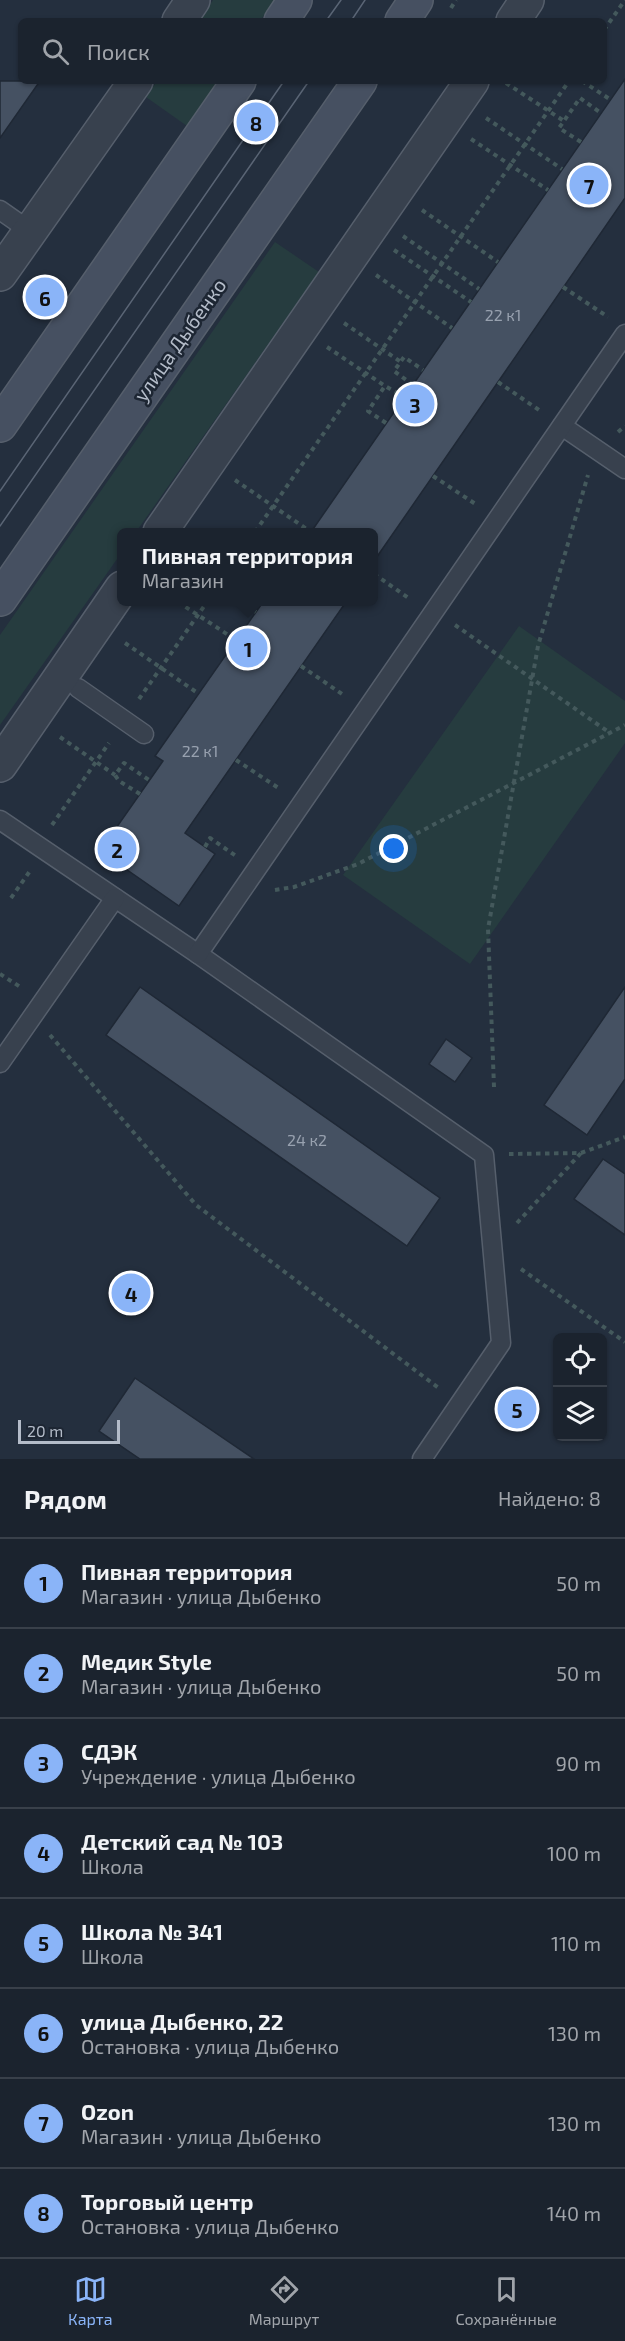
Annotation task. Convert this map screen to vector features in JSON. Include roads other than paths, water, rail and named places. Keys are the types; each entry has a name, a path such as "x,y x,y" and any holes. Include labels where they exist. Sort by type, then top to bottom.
{"main road":[{"path":"283,18 295,0"},
{"path":"404,18 416,0"},
{"path":"0,425 237,84"},
{"name":"улица Дыбенко","path":"0,599 358,84"}],"street":[{"path":"181,18 193,0"},
{"path":"515,18 527,0"},
{"path":"0,274 134,84"},
{"path":"163,528 470,84"},
{"path":"0,765 117,595"}],"lane":[{"path":"0,210 30,231"},
{"path":"198,954 562,426 621,328"},
{"path":"562,426 625,469"},
{"path":"78,688 144,734"},
{"path":"0,820 198,954 484,1155 501,1343 422,1459"},
{"path":"0,1063 115,898"}],"tram line":[{"path":"328,18 341,0"},
{"path":"353,18 365,0"},
{"path":"0,491 282,84"},
{"path":"0,526 307,84"}],"place":[{"name":"Торговый центр","path":"256,122"},
{"name":"Ozon","path":"589,185"},
{"name":"улица Дыбенко, 22","path":"45,297"},
{"name":"СДЭК","path":"415,404"},
{"name":"Пивная территория","path":"248,648"},
{"name":"Медик Style","path":"117,849"},
{"name":"Детский сад № 103","path":"131,1293"},
{"name":"Школа № 341","path":"517,1409"}]}
